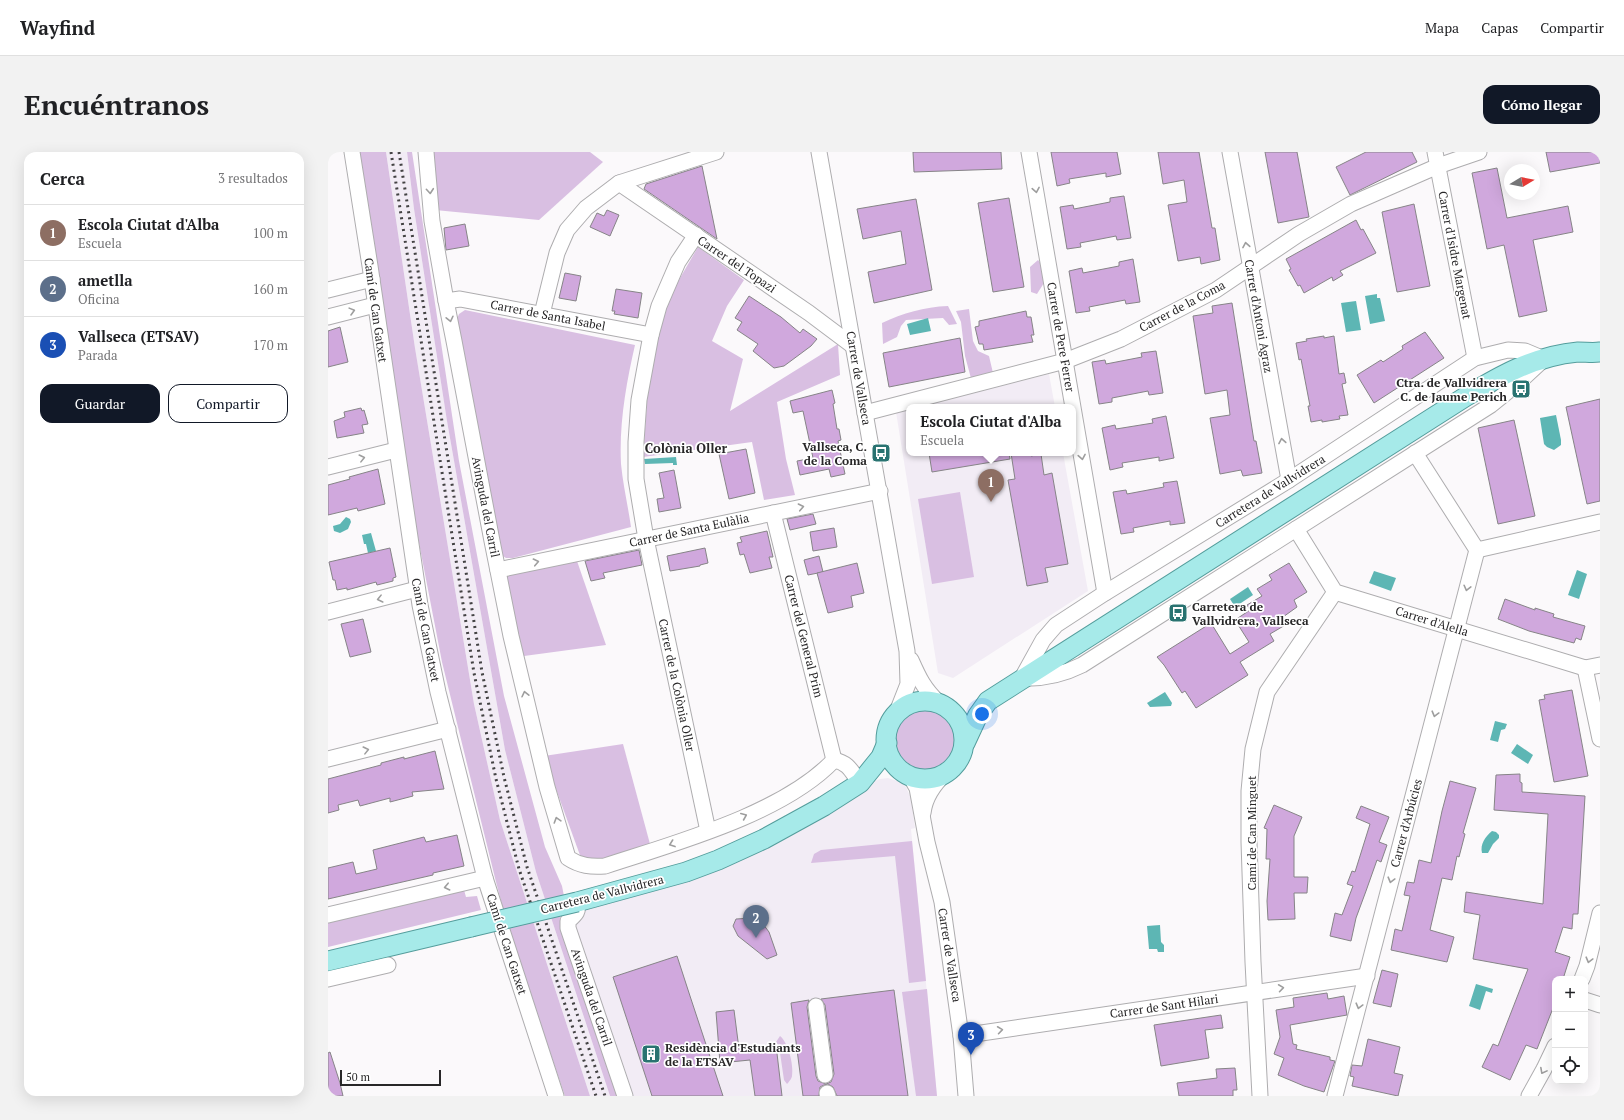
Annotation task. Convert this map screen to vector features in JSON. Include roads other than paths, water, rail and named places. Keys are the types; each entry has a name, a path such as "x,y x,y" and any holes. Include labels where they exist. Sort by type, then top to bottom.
{"main road":[{"name":"Carretera de Vallvidrera","path":"965,743 978,714 988,701 1465,397 1519,367 1544,359 1579,352 1599,353"},
{"path":"924,700 942,705 954,713 959,719 964,734 965,743 960,758 946,773 935,778 928,779 907,774 891,760 886,732 892,718 897,712 909,704 916,702 924,700"},
{"name":"Carretera de Vallvidrera","path":"942,705 988,701"},
{"name":"Carretera de Vallvidrera","path":"860,783 881,757 887,743"},
{"name":"Carretera de Vallvidrera","path":"328,961 577,902 676,875 718,860 780,831 824,806 860,783 889,774 907,774"}],"street":[{"name":"Camí de Can Gatxet","path":"352,152 418,589 438,692 485,878 556,1096"},
{"name":"Avinguda del Carril","path":"426,152 432,221 446,301 511,636 547,787 568,858 588,867 605,866 708,830"},
{"path":"542,314 557,253 566,230 586,208 619,183 716,152"},
{"name":"Carrer de Vallseca","path":"819,152 907,651"},
{"name":"Carrer de Pere Ferrer","path":"1029,152 1072,404"},
{"name":"Carrer d'Antoni Agraz","path":"1230,152 1289,480"},
{"name":"Carrer de la Coma","path":"865,413 1065,361 1121,338 1216,290 1299,234 1351,204 1437,159 1479,152"},
{"name":"Carrer d'Isidre Margenat","path":"1437,159 1475,358"},
{"name":"Carrer del Topazi","path":"619,183 696,235 853,346"},
{"name":"Carrer de la Colònia Oller","path":"696,235 678,262 659,306 651,335 639,400 636,442 636,479 646,539 708,830"},
{"path":"328,290 372,279"},
{"name":"Carrer de Santa Isabel","path":"446,301 460,298 651,335"},
{"path":"328,317 375,305"},
{"name":"Carretera de Vallvidrera","path":"1022,678 1042,640 1056,625 1105,593 1289,480 1475,358 1508,350 1525,351 1544,359"},
{"path":"1022,678 1039,679 1066,673 1082,665 1491,405 1544,359"},
{"name":"Carrer de Pere Ferrer","path":"1076,425 1105,593"},
{"path":"328,467 396,450"},
{"path":"1415,453 1477,550 1600,522"},
{"name":"Carrer de Santa Eulàlia","path":"498,570 880,491"},
{"name":"Carrer del General Prim","path":"773,513 834,760"},
{"path":"1296,529 1335,592"},
{"name":"Carrer d'Arbúcies","path":"1335,1096 1477,550"},
{"path":"328,612 418,589"},
{"name":"Carrer d'Alella","path":"1335,592 1585,668 1600,665"},
{"name":"Camí de Can Minguet","path":"1260,1096 1254,992 1249,798 1254,749 1267,692 1335,592"},
{"path":"907,651 920,681 927,692 942,705"},
{"path":"897,712 908,684 907,651"},
{"path":"1585,668 1600,739"},
{"path":"328,760 448,729"},
{"path":"708,830 745,816 789,795 834,760 842,761 850,768 860,783"},
{"name":"Carrer de Vallseca","path":"922,816 924,804 930,792 937,781 946,773"},
{"name":"Carrer de Vallseca","path":"907,774 917,788 927,842 942,902 961,1036 966,1096"},
{"path":"328,915 485,878"},
{"name":"Avinguda del Carril","path":"577,902 578,909 576,914 568,921 568,928 625,1096"},
{"path":"1583,976 1600,912"},
{"path":"328,979 388,965"},
{"name":"Carrer de Sant Hilari","path":"961,1036 1366,976"},
{"path":"815,1001 825,1075"},
{"path":"1588,1001 1600,1005"},
{"path":"1531,1095 1554,1048"}],"water":[{"path":"1377,294 1377,298 1380,298 1385,321 1370,324 1365,296"},
{"path":"1356,301 1361,330 1346,332 1341,303"},
{"path":"928,318 931,331 910,335 907,324"},
{"path":"1556,415 1561,445 1554,450 1544,444 1540,418"},
{"path":"676,457 677,465 673,465 673,463 645,464 644,459"},
{"path":"346,517 350,519 351,522 348,529 340,533 334,531 333,526 340,524"},
{"path":"371,533 376,551 368,553 362,535"},
{"path":"1577,570 1587,574 1579,599 1568,595"},
{"path":"1374,571 1396,578 1391,591 1369,583"},
{"path":"1248,587 1253,595 1235,607 1230,599"},
{"path":"1165,692 1172,703 1171,706 1150,707 1147,703"},
{"path":"1495,721 1507,724 1505,729 1501,730 1498,742 1490,740"},
{"path":"1517,744 1533,755 1528,764 1511,753"},
{"path":"1492,831 1499,835 1499,838 1493,844 1488,853 1482,853 1484,841"},
{"path":"1160,925 1161,942 1164,945 1164,952 1158,952 1157,949 1149,949 1147,926"},
{"path":"1476,984 1493,989 1492,993 1486,991 1480,1010 1469,1006"}],"railway":[{"path":"391,152 474,673 496,779 519,869 596,1096"},
{"path":"399,152 482,672 504,777 527,867 605,1096"}],"place":[{"name":"Ctra. de Vallvidrera C. de Jaume Perich","path":"1521,389"},
{"name":"Vallseca, C. de la Coma","path":"881,453"},
{"name":"Escola Ciutat d'Alba","path":"991,502"},
{"name":"Carretera de Vallvidrera, Vallseca","path":"1178,613"},
{"name":"ametlla","path":"756,938"},
{"name":"Residència d'Estudiants de la ETSAV","path":"651,1054"},
{"name":"Vallseca (ETSAV)","path":"971,1055"}],"district":[{"name":"Colònia Oller","path":"686,448"}]}
